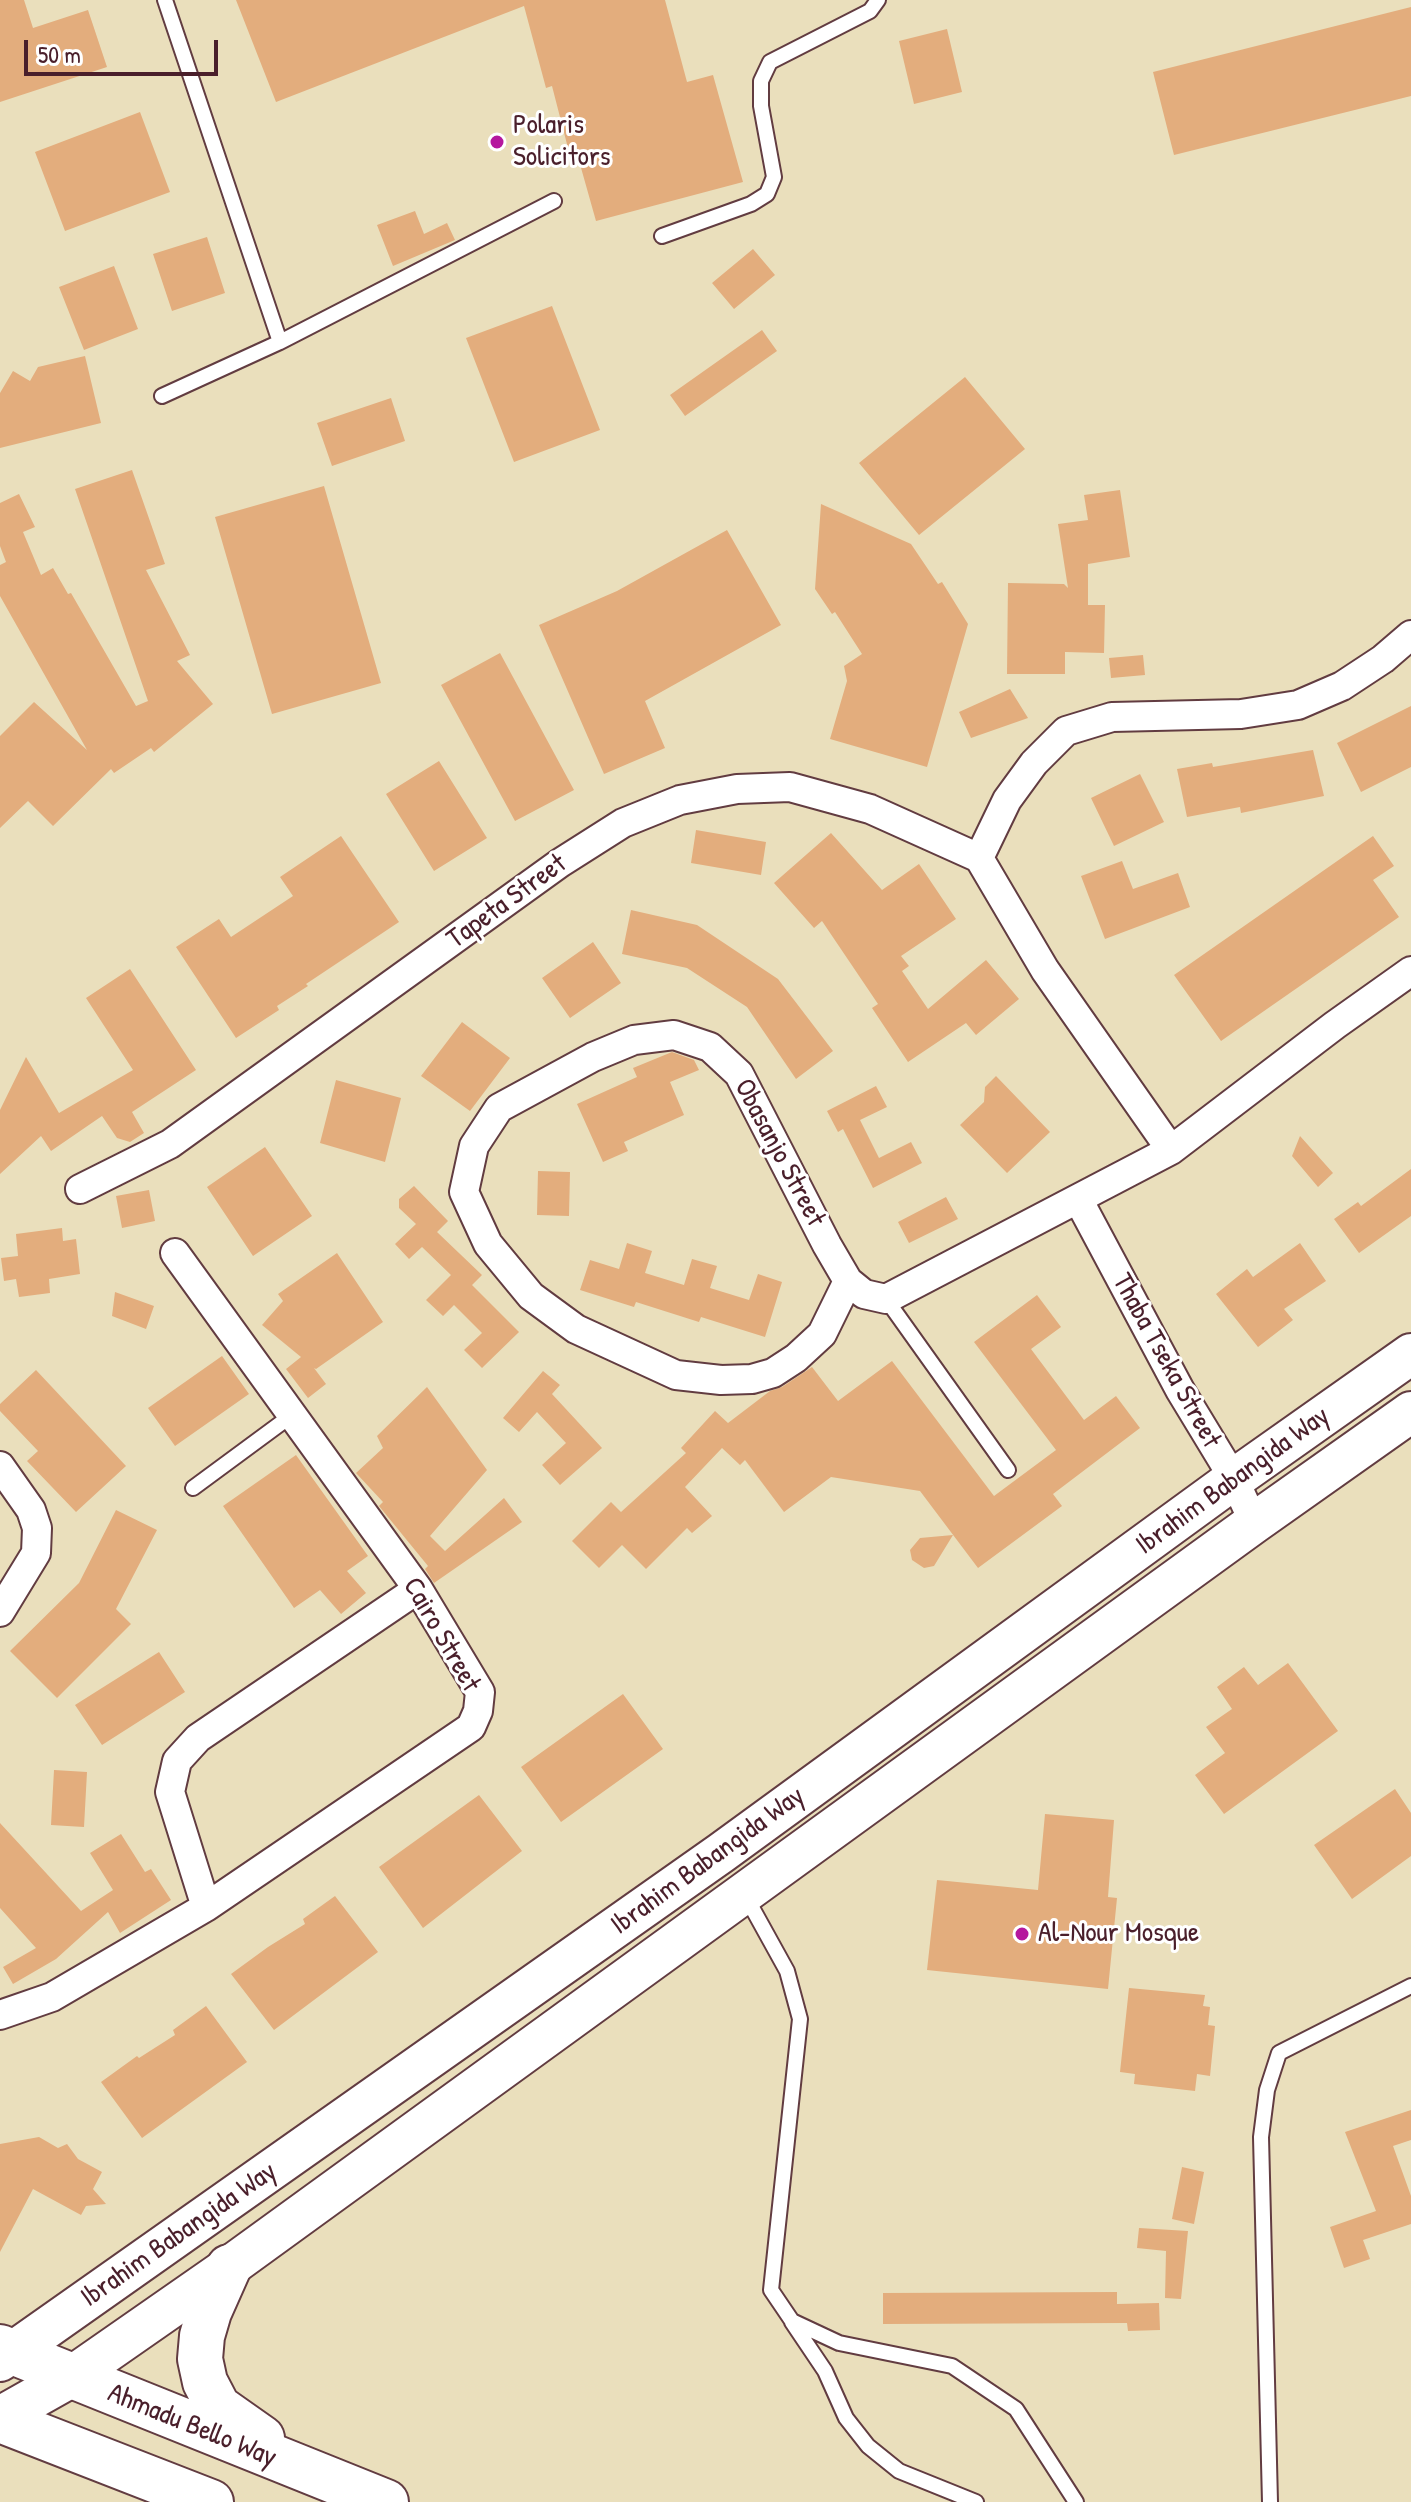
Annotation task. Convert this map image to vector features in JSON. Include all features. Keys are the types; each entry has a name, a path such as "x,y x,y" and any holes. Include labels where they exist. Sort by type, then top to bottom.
{"main road":[{"name":"Ibrahim Babangida Way","path":"4,2353 721,1853 1234,1479 1411,1354"},
{"name":"Ibrahim Babangida Way","path":"0,2419 71,2377 229,2267 1411,1412"},
{"path":"229,2267 202,2336 200,2359 205,2382 218,2407 313,2474"},
{"name":"Ahmadu Bello Way","path":"4,2353 386,2502"},
{"path":"0,2419 211,2502"}],"street":[{"path":"1171,1150 1045,970 979,858 1007,800 1034,763 1066,731 1112,717 1241,714 1298,705 1342,686 1383,659 1411,635"},
{"name":"Tapeta Street","path":"80,1189 170,1144 560,863 623,823 680,800 737,789 790,787 870,809 979,858"},
{"path":"848,1281 864,1294 886,1299 1171,1150 1411,971"},
{"name":"Obasanjo Street","path":"674,1035 710,1047 739,1074 848,1281 822,1334 796,1358 773,1373 737,1380 676,1375 576,1329 531,1296 488,1244 464,1192 474,1146 499,1108 607,1051 634,1040 674,1035"},
{"name":"Thaba Tseka Street","path":"1078,1199 1180,1390 1234,1479 1254,1523"},
{"name":"Cairo Street","path":"0,2015 52,1997 206,1907 471,1727 478,1711 480,1692 418,1589 175,1253"},
{"path":"0,1466 31,1510 37,1528 36,1553 0,1612"},
{"path":"206,1907 170,1792 177,1761 198,1738 418,1589"}],"lane":[{"path":"165,0 280,342"},
{"path":"662,236 751,204 767,194 774,177 761,106 761,81 770,62 870,11 878,0"},
{"path":"162,396 280,342 554,201"},
{"path":"886,1299 1008,1470"},
{"path":"193,1488 292,1415"},
{"path":"745,1895 787,1971 800,2019 771,2290 825,2371 846,2418 868,2446 899,2471 976,2502"},
{"path":"1270,2502 1261,2137 1267,2090 1279,2053 1411,1986"},
{"path":"792,2321 839,2343 952,2366 1016,2409 1076,2502"}],"building":[{"path":"0,0 24,0 33,28 88,10 107,67 0,102"},
{"path":"236,0 665,0 687,82 713,75 743,182 596,221 576,150 569,152 552,86 546,88 524,6 276,102"},
{"path":"1411,7 1411,96 1174,155 1153,72"},
{"path":"947,29 962,92 914,104 899,41"},
{"path":"140,112 170,192 65,231 35,152"},
{"path":"415,211 424,234 447,223 455,240 393,266 377,225"},
{"path":"207,237 225,293 172,311 153,254"},
{"path":"753,249 775,275 734,309 712,283"},
{"path":"114,266 138,329 84,350 59,287"},
{"path":"552,306 600,430 514,462 466,338"},
{"path":"762,330 777,351 685,416 670,395"},
{"path":"85,356 101,423 0,448 0,393 13,371 30,381 38,367"},
{"path":"965,377 1025,449 919,535 859,463"},
{"path":"391,398 405,441 332,466 317,423"},
{"path":"132,470 165,564 146,570 190,655 177,661 213,704 154,752 151,748 114,773 111,769 53,826 28,801 0,828 0,736 34,702 87,750 0,596 0,565 6,562 0,546 0,503 19,494 35,527 23,532 41,575 53,568 68,594 71,593 136,706 148,701 75,489"},
{"path":"324,486 381,683 272,714 215,517"},
{"path":"1120,490 1130,557 1088,564 1088,605 1105,605 1104,653 1065,652 1065,674 1007,674 1008,583 1064,584 1068,588 1058,524 1088,520 1084,495"},
{"path":"821,504 911,544 938,584 942,582 968,624 927,767 830,739 847,681 844,666 862,654 835,612 832,614 815,589"},
{"path":"727,530 781,625 645,701 665,748 604,774 539,625 617,591"},
{"path":"500,653 574,790 515,821 441,685"},
{"path":"1143,655 1145,675 1111,678 1109,658"},
{"path":"1010,689 1028,718 971,738 959,712"},
{"path":"1411,706 1411,767 1361,792 1337,743"},
{"path":"1313,750 1324,796 1241,813 1240,807 1187,817 1177,769 1212,763 1213,767"},
{"path":"439,761 487,838 434,871 386,794"},
{"path":"1140,774 1164,822 1114,846 1091,798"},
{"path":"696,830 766,842 761,875 691,863"},
{"path":"831,833 882,890 919,864 956,919 901,956 909,966 902,971 928,1009 986,960 1019,999 976,1035 966,1023 908,1062 872,1008 878,1004 822,921 814,928 774,883"},
{"path":"341,836 399,922 306,984 308,986 277,1006 279,1010 236,1038 176,947 219,919 231,937 293,896 280,877"},
{"path":"1373,836 1394,866 1373,880 1399,917 1221,1041 1174,975"},
{"path":"1122,861 1133,889 1178,873 1190,907 1105,939 1081,876"},
{"path":"631,910 697,925 778,979 833,1051 796,1079 747,1007 687,968 622,954"},
{"path":"593,942 621,983 570,1018 542,978"},
{"path":"130,969 196,1070 132,1112 144,1133 130,1142 117,1138 102,1116 51,1151 41,1136 0,1174 0,1110 26,1057 59,1113 133,1070 86,998"},
{"path":"462,1022 510,1058 470,1111 421,1076"},
{"path":"672,1052 694,1060 699,1070 670,1082 684,1115 624,1142 628,1151 603,1162 577,1104 637,1077 633,1068"},
{"path":"996,1076 1050,1132 1007,1173 960,1125 984,1102 985,1087"},
{"path":"336,1080 401,1098 385,1162 320,1143"},
{"path":"876,1086 887,1107 860,1120 879,1158 911,1142 922,1163 873,1188 843,1129 838,1132 827,1111"},
{"path":"1300,1136 1333,1173 1318,1187 1292,1156"},
{"path":"265,1147 312,1216 253,1256 207,1187"},
{"path":"1411,1169 1411,1216 1359,1253 1334,1219 1358,1202 1361,1206"},
{"path":"538,1171 570,1172 569,1216 537,1215"},
{"path":"414,1186 448,1221 437,1232 482,1275 472,1285 519,1332 482,1368 464,1350 482,1333 454,1305 443,1316 426,1300 451,1275 422,1247 409,1259 395,1244 416,1224 399,1208 399,1199"},
{"path":"149,1190 155,1221 122,1228 116,1196"},
{"path":"946,1197 958,1219 909,1243 898,1222"},
{"path":"62,1228 63,1241 76,1239 80,1274 49,1279 50,1293 19,1297 16,1279 4,1281 1,1258 18,1256 16,1234"},
{"path":"627,1243 652,1251 645,1273 684,1285 692,1259 717,1266 710,1288 749,1300 758,1274 782,1282 765,1337 701,1317 699,1322 636,1302 634,1307 580,1290 590,1260 619,1269"},
{"path":"1300,1243 1326,1281 1284,1309 1293,1320 1258,1347 1216,1294 1247,1269 1253,1277"},
{"path":"337,1253 383,1322 314,1368 326,1384 308,1398 286,1369 301,1357 262,1325 283,1301 278,1294"},
{"path":"115,1292 154,1306 146,1329 112,1316"},
{"path":"1037,1295 1061,1327 1031,1349 1084,1420 1116,1396 1140,1428 1053,1494 1062,1506 978,1568 920,1491 831,1477 784,1512 745,1460 740,1465 722,1448 685,1487 712,1516 692,1533 687,1528 646,1569 622,1545 599,1568 572,1541 611,1502 621,1512 686,1453 681,1448 715,1411 728,1423 770,1391 782,1387 812,1367 838,1401 892,1361 994,1496 1056,1450 974,1342"},
{"path":"222,1356 249,1394 175,1446 148,1408"},
{"path":"36,1370 126,1466 76,1512 27,1461 38,1451 0,1411 0,1404"},
{"path":"543,1371 560,1385 552,1394 602,1448 560,1485 542,1465 566,1443 537,1412 519,1432 503,1418"},
{"path":"427,1387 487,1470 430,1536 445,1551 504,1498 522,1522 434,1583 425,1569 428,1566 379,1506 383,1502 356,1473 383,1448 377,1436"},
{"path":"296,1455 368,1556 347,1571 366,1593 341,1614 320,1590 294,1608 223,1506"},
{"path":"116,1510 157,1530 116,1609 131,1624 57,1698 10,1651 79,1583"},
{"path":"953,1535 934,1566 924,1568 912,1560 910,1550 920,1538"},
{"path":"159,1652 185,1692 102,1745 75,1705"},
{"path":"1288,1663 1338,1731 1224,1814 1195,1775 1225,1753 1206,1727 1232,1709 1217,1687 1244,1667 1258,1685"},
{"path":"623,1694 663,1749 561,1822 521,1767"},
{"path":"54,1770 87,1772 84,1827 51,1825"},
{"path":"1395,1789 1411,1813 1411,1856 1352,1899 1314,1845"},
{"path":"479,1795 522,1851 423,1928 379,1867"},
{"name":"Al-Nour Mosque","path":"1045,1814 1114,1820 1108,1897 1117,1898 1108,1989 927,1970 937,1880 1038,1890"},
{"path":"0,1823 81,1911 113,1890 90,1853 121,1834 145,1872 151,1869 171,1900 120,1933 108,1912 56,1959 13,1984 3,1967 36,1948 0,1908"},
{"path":"335,1896 378,1952 274,2030 231,1974 305,1924 303,1919"},
{"path":"1129,1988 1205,1995 1203,2006 1210,2007 1208,2025 1215,2026 1210,2076 1197,2074 1195,2091 1134,2084 1135,2074 1120,2072"},
{"path":"206,2006 247,2062 142,2138 101,2082 137,2056 139,2058 175,2035 173,2030"},
{"path":"1411,2110 1411,2140 1393,2146 1411,2196 1411,2224 1363,2240 1370,2259 1344,2268 1330,2227 1376,2211 1345,2132"},
{"path":"39,2137 58,2148 67,2144 78,2159 102,2172 93,2189 106,2204 86,2206 81,2215 33,2189 0,2252 0,2144"},
{"path":"1182,2167 1204,2172 1194,2224 1172,2219"},
{"path":"1139,2228 1188,2231 1181,2299 1165,2298 1166,2251 1137,2248"},
{"path":"1117,2292 1117,2304 1159,2303 1160,2330 1128,2331 1127,2323 883,2324 883,2293"}],"place":[{"name":"Polaris Solicitors","path":"497,142"},
{"name":"Al-Nour Mosque","path":"1022,1934"}]}
